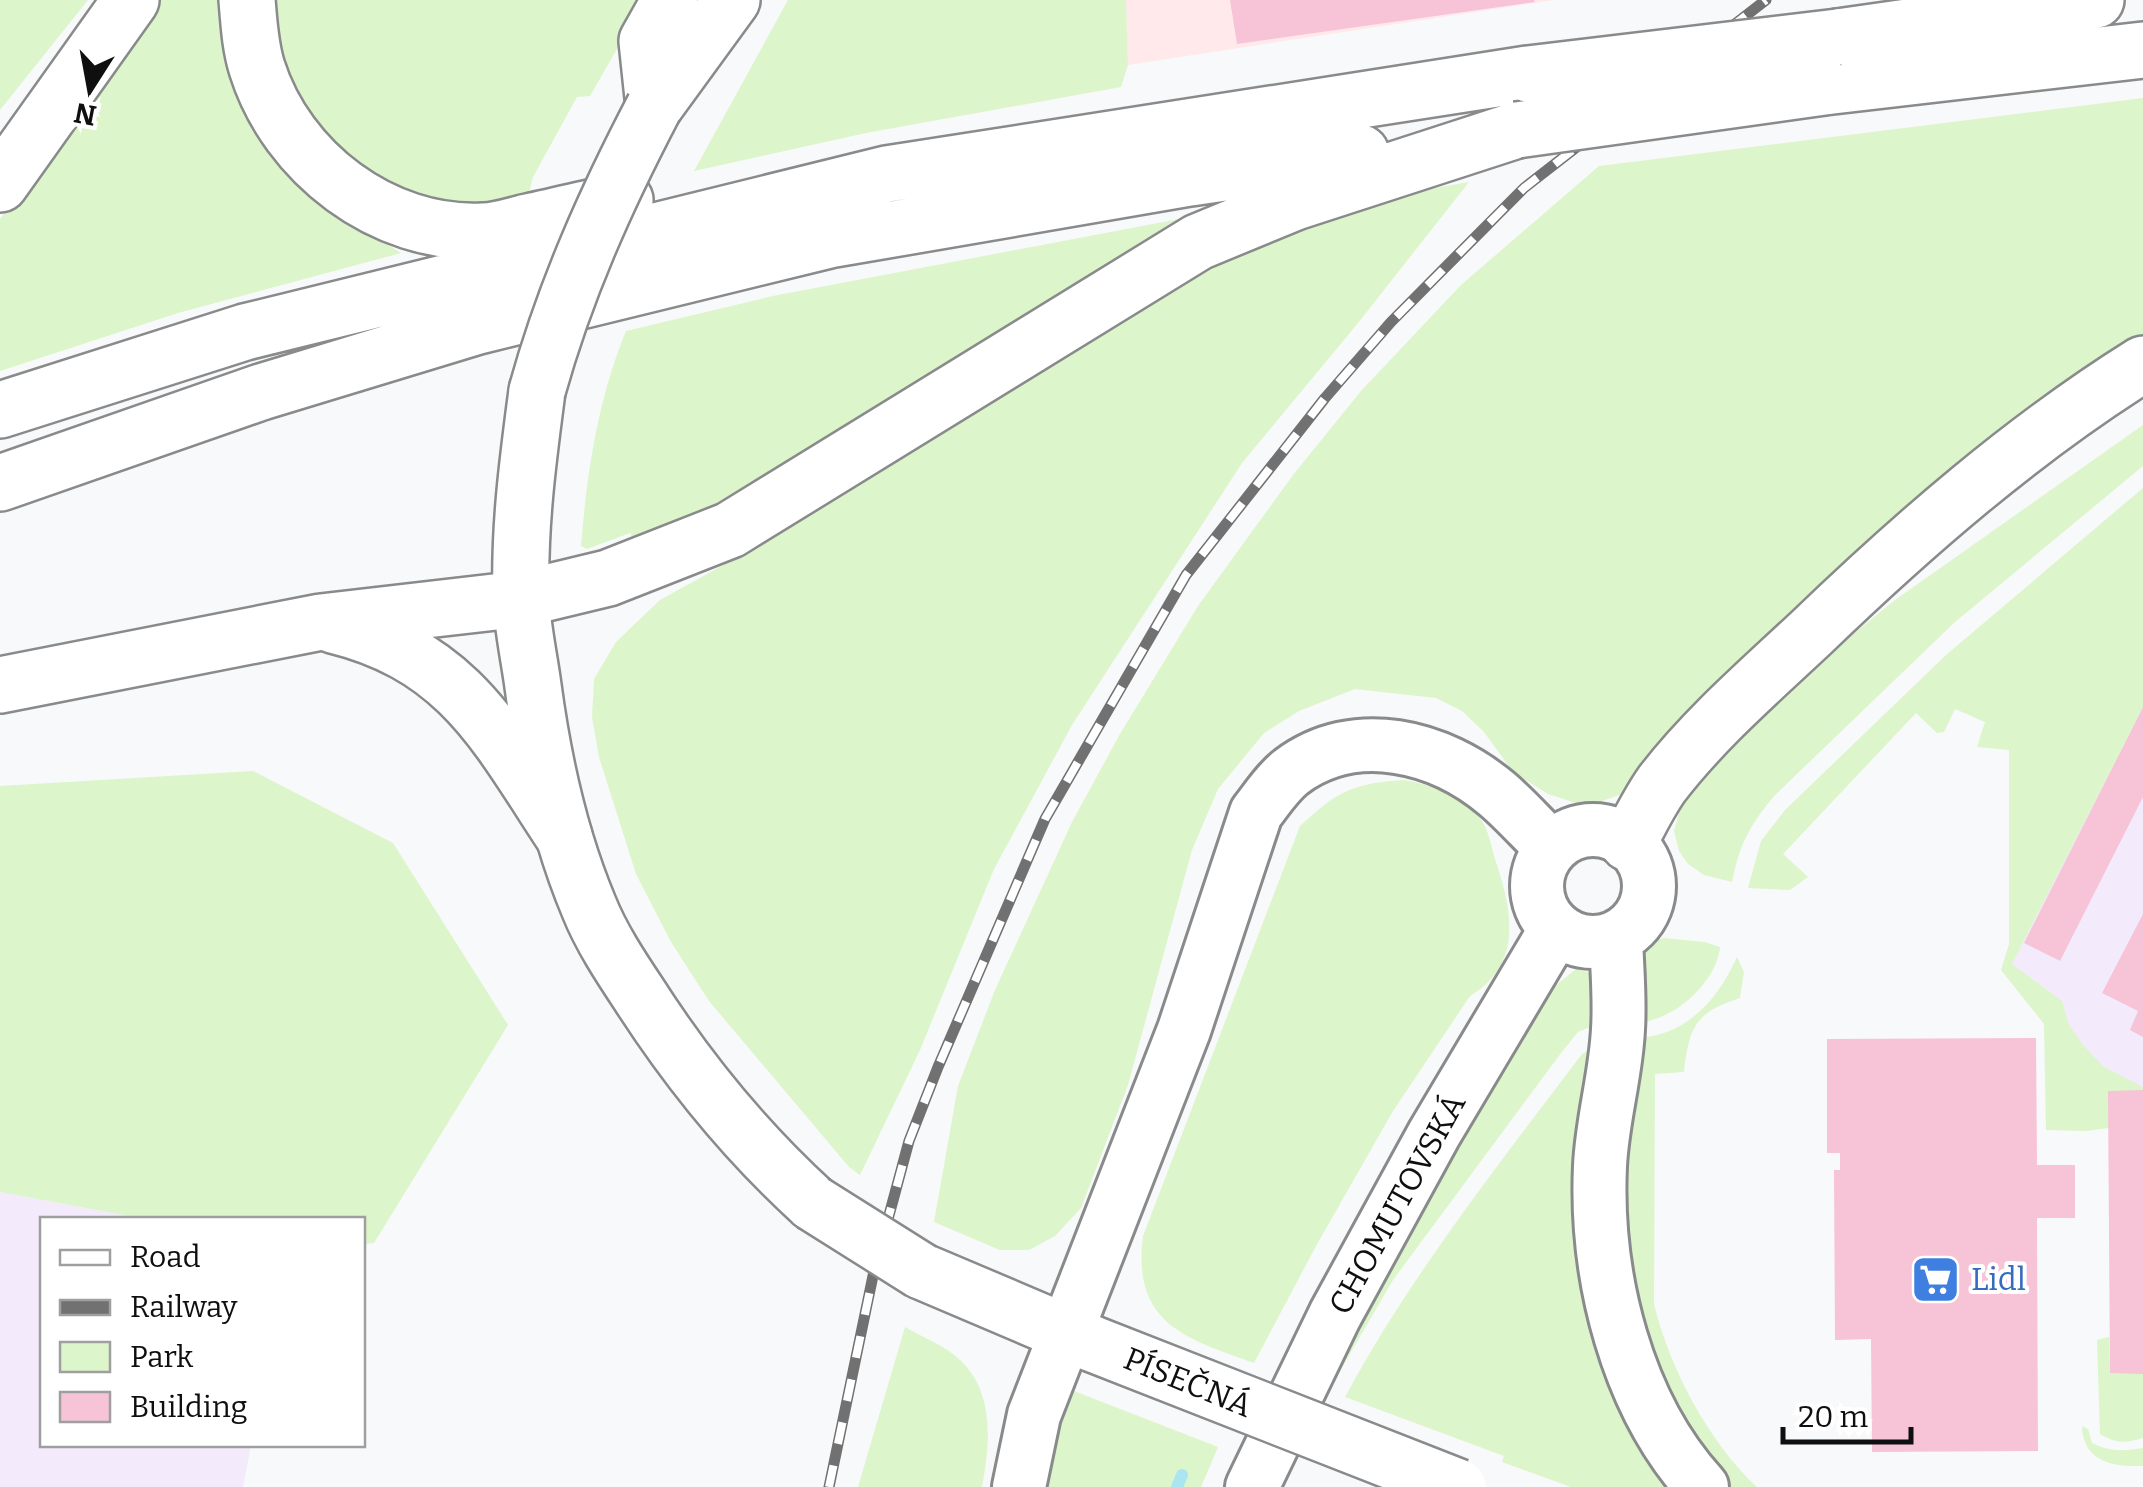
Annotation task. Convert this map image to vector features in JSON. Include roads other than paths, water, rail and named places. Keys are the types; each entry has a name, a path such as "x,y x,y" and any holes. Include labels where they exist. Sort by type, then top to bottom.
{"main road":[{"path":"0,184 131,0"},
{"path":"248,0 257,68 288,132 311,159 368,203 425,225 486,232 669,190 887,174 1528,74 2143,50"},
{"path":"654,106 646,40 670,0"},
{"path":"695,48 719,0"},
{"path":"564,837 538,720 521,599 522,508 536,391 576,268 613,185 654,106 732,0"},
{"path":"0,483 261,392 460,332 829,240 1190,178 1517,130 2096,0"},
{"path":"0,685 320,622 521,599 608,578 730,530 1198,242 1294,202 1517,130"},
{"path":"0,410 245,332 887,174"},
{"path":"1628,843 1661,785 1733,707 1826,619 1924,528 2015,455 2143,364"},
{"path":"320,622 366,633 428,664 484,716 564,837"},
{"name":"PÍSEČNÁ","path":"564,837 590,910 661,1030 700,1084 770,1164 813,1203 920,1271 1458,1487"}],"street":[{"path":"1019,1487 1034,1416 1079,1338 1256,813 1291,772 1334,751 1385,743 1467,773 1496,793 1552,848"},
{"path":"1597,830 1628,843 1646,868 1647,899 1631,928 1616,937 1586,942 1556,929 1544,915 1537,880 1552,848 1580,832 1597,830"},
{"name":"CHOMUTOVSKÁ","path":"1252,1487 1344,1298 1434,1134 1556,929"},
{"path":"1616,937 1618,1031 1600,1168 1607,1274 1634,1373 1654,1416 1702,1487"}],"waterway":[{"path":"1177,1487 1182,1475"}],"railway":[{"path":"829,1487 874,1271 909,1141 1045,819 1186,575 1325,398 1391,322 1524,188 1766,0"}],"place":[{"name":"Lidl","path":"1936,1279"}]}
